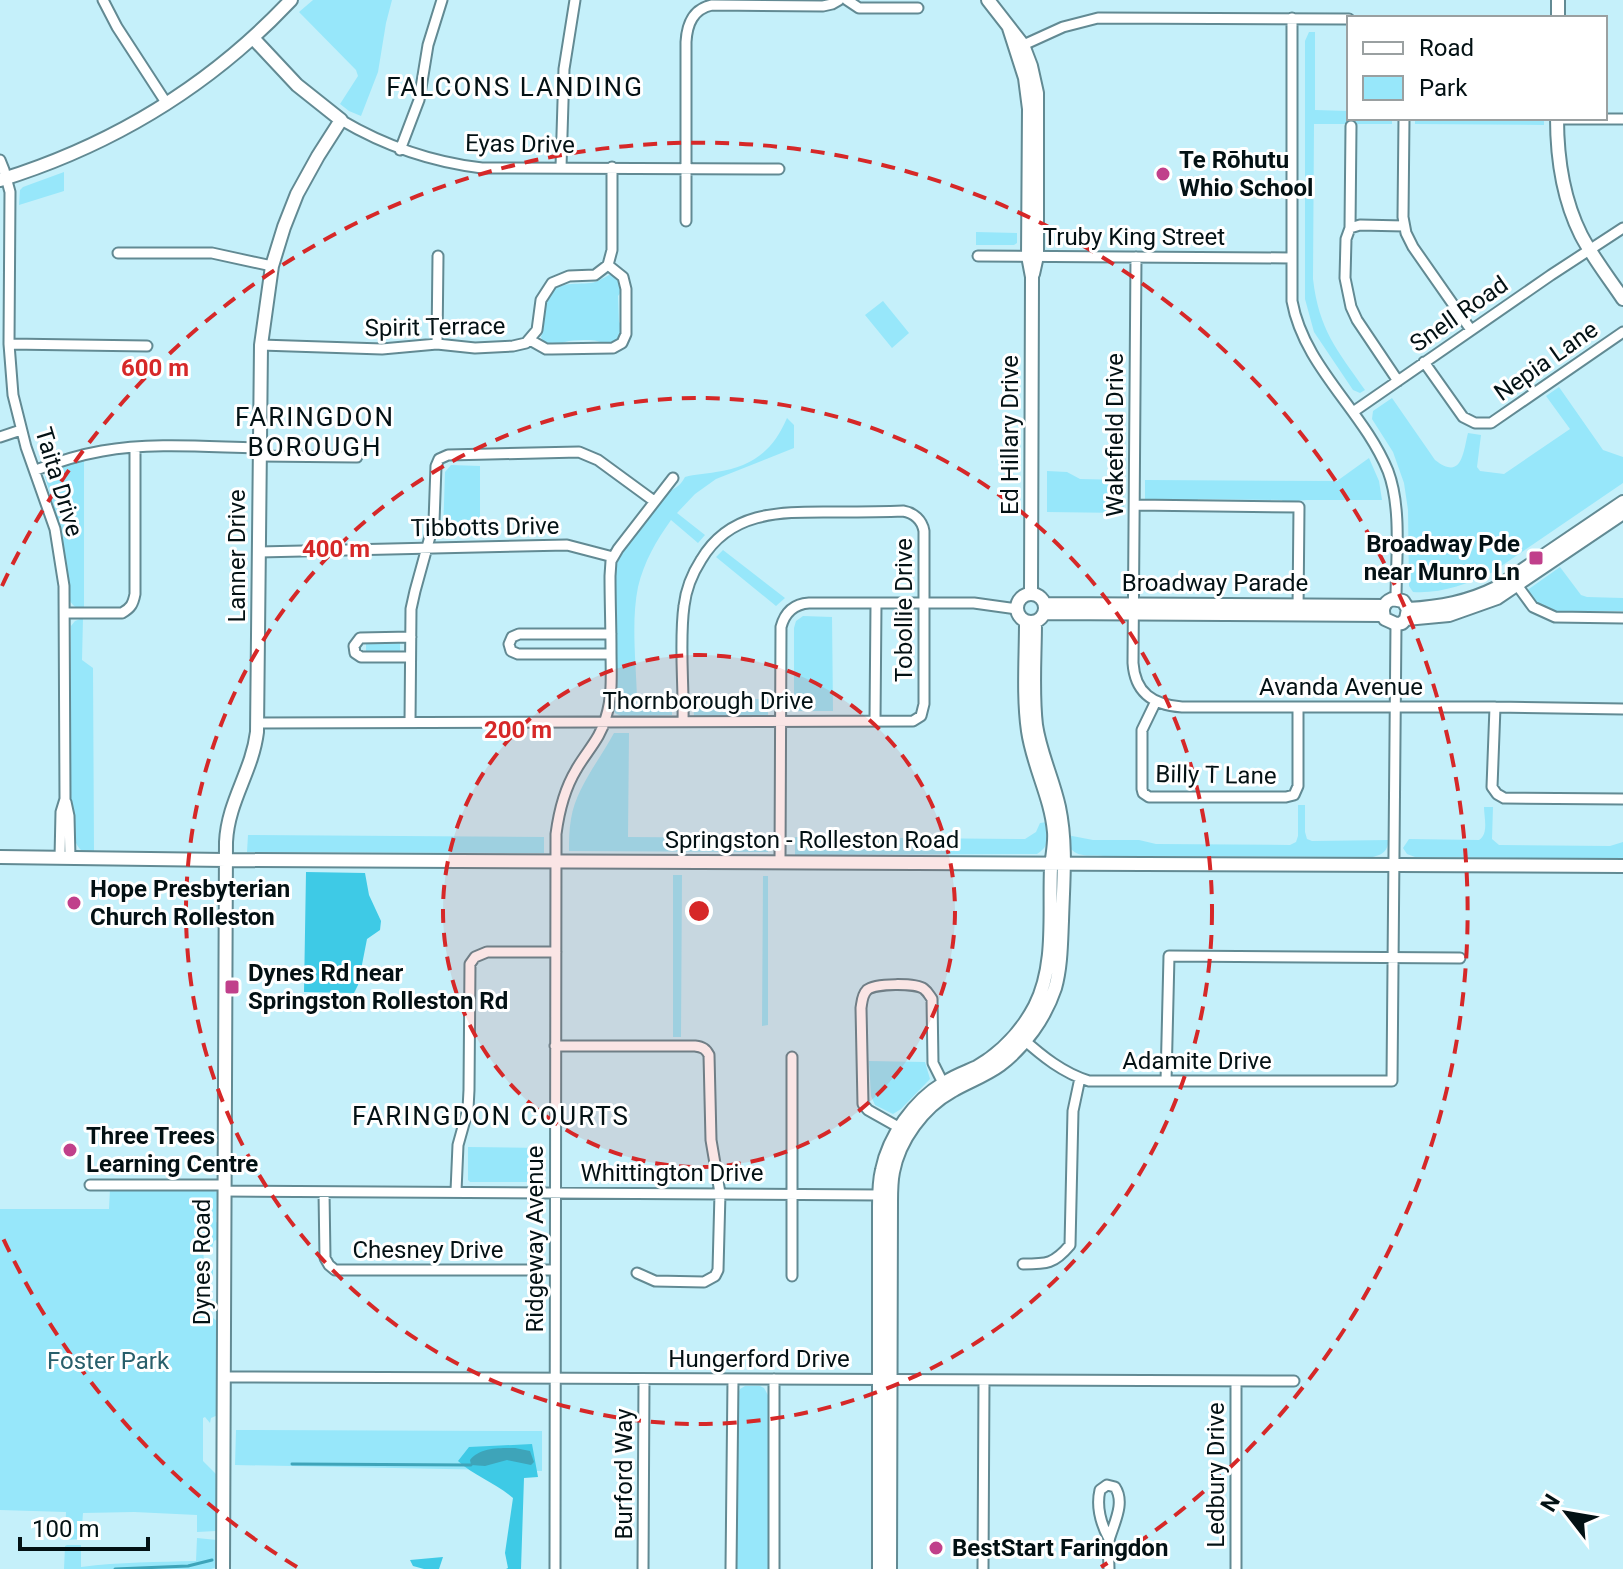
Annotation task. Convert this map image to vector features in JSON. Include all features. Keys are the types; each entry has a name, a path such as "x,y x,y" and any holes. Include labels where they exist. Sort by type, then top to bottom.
{"street":[{"path":"103,0 167,104"},
{"path":"3,179 71,156 167,104 226,61 291,0"},
{"path":"400,150 419,100 428,45 442,0"},
{"path":"561,167 564,69 575,0"},
{"path":"686,221 687,32 698,11 712,5 823,6 839,0"},
{"path":"847,0 859,8 918,8"},
{"name":"Ed Hillary Drive","path":"988,0 1020,47 1029,109 1031,594"},
{"path":"1020,47 1063,27 1098,18 1347,19"},
{"path":"1292,18 1292,301 1301,333 1374,443 1393,486 1396,525 1388,622 1462,602 1514,582 1623,513"},
{"name":"Eyas Drive","path":"253,38 297,85 341,120 400,150 446,163 482,168 779,169"},
{"name":"Lanner Drive","path":"225,860 229,816 254,753 258,723 261,345 272,266 297,194 341,120"},
{"path":"1404,120 1404,226 1408,239 1471,330"},
{"path":"1557,120 1561,175 1575,221 1590,251 1623,299"},
{"path":"1351,126 1347,292 1357,320 1398,381"},
{"name":"Taita Drive","path":"0,160 3,179 10,192 9,344 13,395 21,430 50,512 59,546 64,586 65,799 61,812 65,858"},
{"path":"530,340 546,349 613,348 622,343 626,334 625,283 619,273 608,265 612,250 612,167"},
{"path":"1350,228 1360,225 1404,226"},
{"name":"Snell Road","path":"1353,412 1623,228"},
{"path":"118,253 212,253 272,266"},
{"path":"437,344 438,256"},
{"name":"Truby King Street","path":"978,256 1291,258"},
{"name":"Wakefield Drive","path":"1134,609 1136,257"},
{"name":"Spirit Terrace","path":"261,345 382,349 437,344 475,348 513,346 526,343 534,335 541,300 552,283 569,276 595,275 608,265"},
{"name":"Nepia Lane","path":"1424,362 1463,417 1475,423 1491,423 1623,332"},
{"path":"9,344 147,346"},
{"path":"0,437 21,430"},
{"path":"65,613 122,613 133,603 135,448"},
{"path":"36,470 78,456 135,448 357,457"},
{"path":"410,722 412,600 436,512 436,466 439,459 445,455 579,452 598,460 654,501"},
{"path":"605,721 610,699 610,576 613,557 673,478"},
{"path":"1514,582 1623,502"},
{"path":"1135,505 1299,507 1298,610"},
{"name":"Tobollie Drive","path":"683,721 683,617 686,594 695,570 718,539 737,525 768,514 791,511 909,512 920,520 924,531 924,704 918,719"},
{"name":"Tibbotts Drive","path":"259,552 567,545 613,557"},
{"path":"1514,582 1533,607 1555,617 1623,618"},
{"path":"879,1569 893,1172 902,1146 919,1119 947,1093 1001,1065 1021,1037 1045,1013 1056,985 1060,959 1058,864 1063,833 1036,725 1039,596 1031,594 1022,597 1017,609 1019,617 1038,615"},
{"path":"1388,606 1403,601 1395,708 1394,957"},
{"path":"780,862 781,627 785,615 794,606 804,604 974,603 1017,609"},
{"path":"875,721 876,604"},
{"name":"Broadway Parade","path":"1038,615 1134,609 1298,610 1388,606"},
{"path":"1134,609 1134,671 1143,692 1156,701"},
{"path":"611,634 519,634 512,637 509,644 511,651 518,654 611,654"},
{"path":"552,634 552,654"},
{"path":"410,657 361,657 355,653 354,646 360,638 411,637"},
{"name":"Avanda Avenue","path":"1156,701 1182,707 1623,709"},
{"name":"Billy T Lane","path":"1156,701 1142,730 1142,789 1149,797 1294,795 1298,786 1298,707"},
{"path":"1495,707 1492,787 1497,794 1504,798 1623,799"},
{"name":"Thornborough Drive","path":"258,723 918,719"},
{"name":"Ridgeway Avenue","path":"555,1569 558,822 575,771 605,721"},
{"name":"Springston - Rolleston Road","path":"0,857 1623,866"},
{"name":"Dynes Road","path":"223,1569 225,860"},
{"path":"456,1191 458,1145 469,1099 470,964 479,954 487,952 556,952"},
{"path":"1166,1081 1169,956 1460,958"},
{"name":"Adamite Drive","path":"1021,1037 1055,1066 1089,1081 1392,1081 1394,957"},
{"path":"900,1128 863,1104 861,1008 867,990 911,985 927,991 932,999 933,1063 943,1083"},
{"path":"886,1328 879,1195 882,1171 891,1143 919,1103 943,1083 976,1067 1021,1037"},
{"path":"555,1046 695,1046 707,1050 711,1065 711,1140 720,1193 718,1270 715,1276 704,1282 655,1281 637,1273"},
{"path":"792,1057 792,1276"},
{"path":"1023,1264 1048,1264 1059,1258 1070,1245 1073,1111 1080,1078"},
{"name":"Whittington Drive","path":"90,1185 324,1192 879,1195"},
{"name":"Chesney Drive","path":"324,1192 325,1258 335,1270 555,1270"},
{"name":"Hungerford Drive","path":"224,1377 1294,1381"},
{"name":"Burford Way","path":"643,1569 644,1379"},
{"path":"731,1569 733,1379"},
{"path":"774,1379 774,1569"},
{"path":"885,1380 890,1569"},
{"path":"983,1569 984,1380"},
{"name":"Ledbury Drive","path":"1236,1381 1236,1569"},
{"path":"1109,1539 1098,1505 1100,1490 1107,1485 1115,1487 1119,1495 1109,1539 1109,1569"}],"green space":[{"path":"313,0 392,0 378,72 361,116 340,104 358,76 356,70 299,12"},
{"path":"1309,32 1315,32 1315,110 1347,111 1347,120 1392,120 1392,124 1314,124 1313,279 1316,297 1331,339 1365,390 1360,393 1353,390 1314,332 1305,299 1305,41"},
{"path":"1415,120 1544,120 1544,125 1415,124"},
{"path":"64,172 64,191 19,205 23,187"},
{"path":"976,232 1017,233 1017,243 976,245"},
{"path":"609,275 621,281 618,296 619,322 622,325 620,339 609,343 589,340 555,345 544,343 541,337 550,294 560,286 594,282"},
{"path":"883,301 909,333 892,348 865,315"},
{"path":"1559,387 1603,450 1623,457 1623,483 1491,573 1453,587 1413,592 1409,586 1408,510 1404,483 1393,452 1372,419 1373,411 1392,398 1435,460 1444,466 1456,466 1460,462 1468,433 1481,435 1477,467 1480,471 1504,474 1570,429 1546,396"},
{"path":"787,418 794,425 794,448 716,479 695,494 677,513 705,535 698,543 671,520 644,569 635,614 637,698 672,698 672,715 621,716 615,713 615,569 623,553 654,508 685,477 729,470 760,456 775,440"},
{"path":"1369,458 1379,481 1382,500 1283,502 1198,499 1197,502 1145,502 1145,480 1337,481"},
{"path":"84,460 82,608 70,601 62,538 45,477 46,473"},
{"path":"451,465 480,466 480,535 443,535 445,472"},
{"path":"1047,471 1067,472 1080,479 1124,480 1124,513 1047,512"},
{"path":"723,550 785,598 776,606 716,557"},
{"path":"1560,567 1581,595 1623,598 1623,611 1565,611 1565,614 1542,608 1526,591"},
{"path":"803,616 832,617 833,711 794,711 794,628 796,621"},
{"path":"83,618 82,660 93,668 94,851 82,851 75,840 70,798 71,626"},
{"path":"366,641 400,641 400,654 366,653"},
{"path":"693,699 768,699 768,716 694,716"},
{"path":"614,733 629,733 628,837 768,838 768,852 569,851 570,823 578,796"},
{"path":"1298,805 1305,805 1307,839 1389,840 1387,847 1373,857 1104,856 1079,854 1068,843 1067,835 1156,844 1290,845 1296,842 1298,836"},
{"path":"1484,807 1493,807 1492,839 1499,845 1610,846 1623,842 1623,859 1415,857 1403,848 1409,839 1479,840 1485,830"},
{"path":"1047,822 1046,844 1037,854 795,855 795,837 1025,839 1036,832 1040,823"},
{"path":"248,835 544,837 544,853 247,852"},
{"path":"673,875 682,875 681,1037 673,1037"},
{"path":"763,876 768,876 768,1025 762,1026"},
{"path":"869,1061 925,1062 930,1079 893,1114 875,1105 871,1096"},
{"path":"468,1147 544,1148 543,1176 539,1182 470,1182"},
{"name":"Foster Park","path":"110,1189 217,1192 218,1239 212,1248 206,1242 203,1247 204,1264 213,1270 213,1278 211,1280 203,1275 203,1310 218,1322 218,1415 211,1418 210,1423 203,1418 203,1461 218,1476 216,1531 197,1532 197,1515 83,1513 81,1539 65,1540 66,1512 0,1510 0,1209 109,1209"},
{"path":"745,1386 760,1386 769,1397 768,1569 737,1569 737,1396"},
{"path":"236,1430 542,1431 542,1471 235,1465"},
{"path":"197,1538 217,1540 217,1567 64,1569 67,1545 81,1545 81,1567 196,1561"}],"shaded area":[{"path":"306,872 365,873 369,895 381,921 380,930 367,939 354,993 304,992"},
{"path":"532,1444 538,1477 524,1478 521,1569 506,1569 505,1553 513,1498 458,1461 469,1447"},
{"path":"515,1448 530,1451 534,1462 531,1465 507,1460 485,1466 471,1465 470,1460 485,1450"},
{"path":"443,1557 439,1569 413,1566 410,1560"}],"waterway":[{"path":"292,1464 471,1465"},
{"path":"115,1569 188,1566 212,1560"}],"place":[{"name":"Te Rōhutu Whio School","path":"1163,174"},
{"name":"Broadway Pde near Munro Ln","path":"1536,558"},
{"name":"Hope Presbyterian Church Rolleston","path":"74,903"},
{"name":"Dynes Rd near Springston Rolleston Rd","path":"232,987"},
{"name":"Three Trees Learning Centre","path":"70,1150"},
{"name":"BestStart Faringdon","path":"936,1548"}],"district":[{"name":"FALCONS LANDING","path":"515,87"},
{"name":"FARINGDON BOROUGH","path":"315,432"},
{"name":"FARINGDON COURTS","path":"491,1116"}]}
